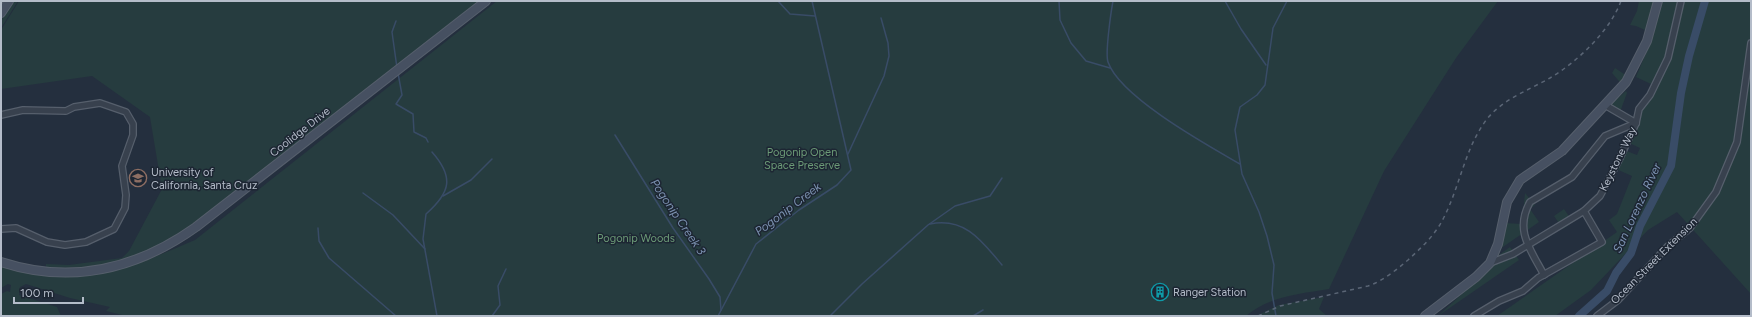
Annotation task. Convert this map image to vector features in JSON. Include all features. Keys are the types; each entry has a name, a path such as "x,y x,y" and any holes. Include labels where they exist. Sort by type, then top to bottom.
{"street":[{"path":"1,13 9,1"},
{"name":"Coolidge Drive","path":"1,262 20,268 74,273 107,269 141,259 159,251 196,227 486,1"},
{"path":"1425,316 1476,277 1490,264 1498,244 1508,202 1515,186 1526,174 1562,151 1626,82 1640,57 1652,26 1658,1"},
{"name":"Keystone Way","path":"1490,264 1513,254 1527,244 1584,211 1600,196 1636,122 1639,109 1650,95 1668,58 1681,1"},
{"name":"Ocean Street Extension","path":"1597,316 1618,300 1668,246 1690,228 1716,192 1737,142 1751,43"},
{"path":"1,115 23,110 50,109 66,111 74,107 100,103 126,112 133,124 133,135 122,166 126,195 125,208 114,229 86,242 65,245 47,242 16,228 1,229"},
{"path":"1605,105 1636,122"},
{"path":"1544,275 1523,234 1522,224 1526,209 1530,202 1572,177 1605,136 1636,122"},
{"path":"1474,316 1499,301 1523,291 1544,275 1602,242 1584,211"}],"green space":[{"path":"13,1 18,1 1,28 1,21"},
{"path":"19,1 479,1 193,224 158,245 124,259 88,267 68,268 46,267 46,264 69,265 122,258 129,251 162,189 150,117 92,76 1,89 1,30"},
{"name":"Pogonip Open Space Preserve","path":"497,1 1498,1 1456,58 1384,171 1329,289 1296,294 1275,300 1255,309 1246,316 126,316 106,311 110,307 70,298 26,284 20,287 19,295 57,307 61,316 1,316 1,294 7,291 10,292 11,285 8,284 1,288 1,266 30,272 56,275 101,273 145,261 195,240"},
{"path":"1639,1 1751,1 1751,294 1677,212 1648,230 1591,290 1555,316 1497,316 1617,232 1609,220 1617,214 1632,176 1616,169 1624,150 1637,155 1640,148 1627,142 1651,84 1636,77 1654,34 1630,25 1637,11"},
{"path":"1615,68 1633,80 1624,87 1612,73"},
{"path":"1626,91 1627,93 1620,112 1610,105"},
{"path":"1525,193 1535,205 1530,209 1539,222 1500,249 1505,223 1522,224"},
{"path":"1564,209 1573,222 1563,229 1554,216"},
{"path":"1510,247 1519,260 1438,316 1476,281 1495,258"},
{"path":"1324,297 1319,309 1327,316 1256,316 1279,305"}],"waterway":[{"path":"778,1 790,14 815,16"},
{"name":"Pogonip Creek","path":"718,316 756,244 799,210 837,185 851,170 812,1"},
{"path":"1059,1 1060,20 1071,43 1086,61 1110,68"},
{"path":"1113,1 1107,57 1108,62 1116,76 1146,105 1187,133 1240,164"},
{"path":"1225,1 1241,29 1266,65"},
{"path":"1276,316 1272,293 1274,265 1259,212 1242,174 1235,130 1240,107 1257,95 1265,85 1273,28 1287,1"},
{"name":"San Lorenzo River","path":"1579,316 1607,291 1616,273 1631,253 1640,226 1671,166 1681,93 1689,56 1705,1"},
{"path":"848,154 884,76 889,56 888,43 881,18"},
{"path":"396,21 392,32 397,68"},
{"path":"398,73 402,95 396,104 413,114 414,132 426,138 428,142"},
{"name":"Pogonip Creek 3","path":"615,135 673,228 720,297 721,310"},
{"path":"432,152 444,169 447,184 441,199 426,214 423,239 437,316"},
{"path":"443,196 471,180 492,159"},
{"path":"830,316 862,284 928,225 955,206 990,196 1002,178"},
{"path":"363,193 393,215 425,249"},
{"path":"930,224 953,224 972,233 987,247 1002,265"},
{"path":"318,228 319,241 329,258 396,316"},
{"path":"492,316 500,305 498,286 506,269"},
{"path":"973,316 983,310"}],"railway":[{"path":"1258,316 1280,306 1374,284 1408,260 1431,237 1442,221 1467,156 1479,131 1487,119 1508,100 1550,78 1581,55 1601,34 1616,12 1621,1"}],"place":[{"name":"University of California, Santa Cruz","path":"138,178"},
{"name":"Ranger Station","path":"1160,292"}],"park label":[{"name":"Pogonip Woods","path":"636,238"}]}
